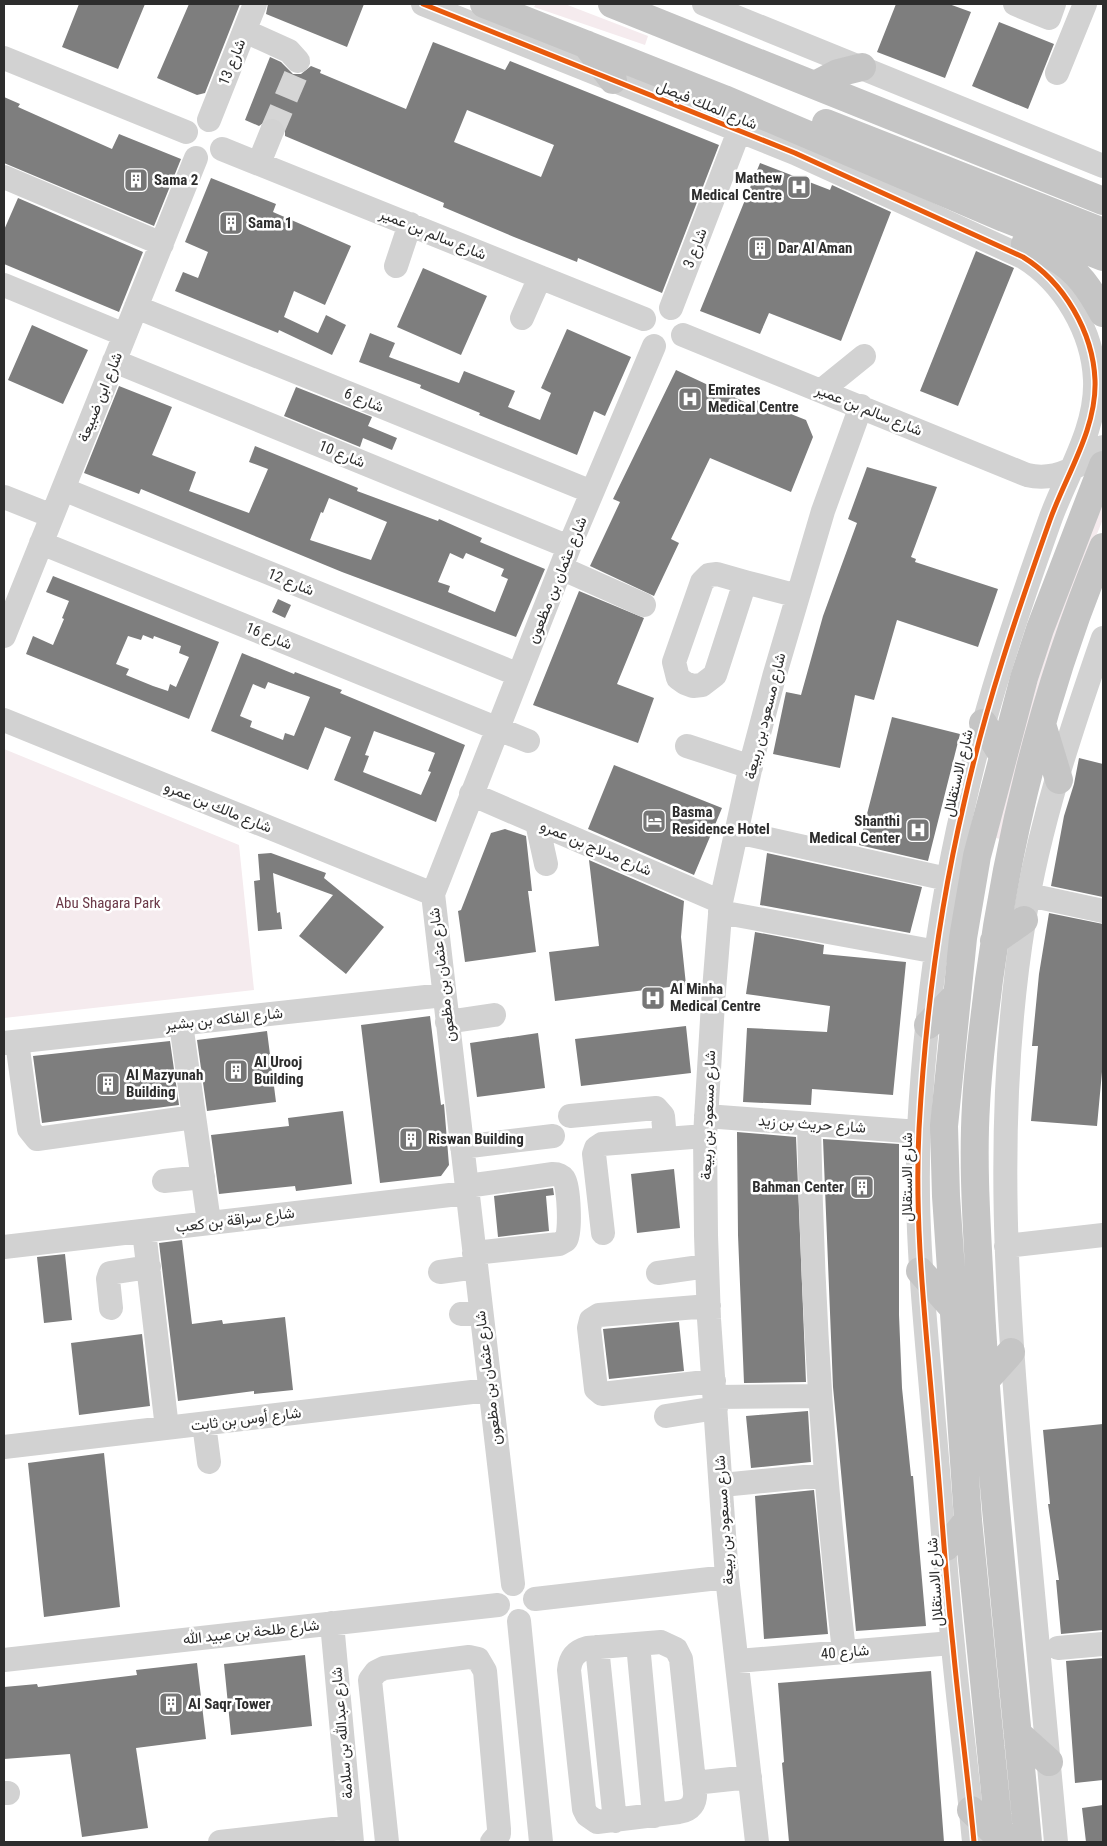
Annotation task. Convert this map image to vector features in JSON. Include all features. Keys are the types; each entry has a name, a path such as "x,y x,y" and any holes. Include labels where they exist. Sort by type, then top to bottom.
{"main road":[{"name":"شارع الملك فيصل","path":"484,4 724,99 1004,218 1103,257"},
{"path":"612,4 1103,201"},
{"path":"586,44 613,80"},
{"path":"815,85 838,73 862,67"},
{"path":"724,99 753,98 781,105 1103,232"},
{"path":"795,153 830,144"},
{"path":"1004,218 1017,238 1027,245 1055,257 1071,268 1085,283 1103,313"},
{"path":"991,1841 961,1425 944,1161 944,1126 956,996 968,901 1002,756 1040,629 1103,465"},
{"path":"1028,1842 985,1381 975,1150 978,1063 994,941 1007,873 1042,721 1074,625 1103,547"},
{"path":"1042,721 1059,780"},
{"path":"983,723 1002,756"},
{"path":"968,901 976,893 984,893 987,897 977,965 989,983"},
{"path":"994,941 1027,908"},
{"path":"928,1025 956,996"},
{"path":"920,1271 954,1308"},
{"path":"985,1381 1011,1352"},
{"path":"961,1425 969,1432 973,1442 979,1482 986,1487 990,1485 994,1476"},
{"path":"946,1547 968,1520"},
{"path":"1018,1734 1049,1762"},
{"path":"971,1810 991,1841"}],"street":[{"name":"شارع 13","path":"209,120 255,4"},
{"name":"شارع الملك فيصل","path":"423,4 795,153 979,236 1037,265 1052,278 1063,294 1082,329 1093,363 1094,400 1090,419 1071,470"},
{"path":"704,4 1103,166"},
{"path":"1015,4 1051,11 1076,29"},
{"path":"1057,73 1085,4"},
{"path":"245,31 289,51 298,61"},
{"path":"4,58 186,132"},
{"path":"209,120 223,131 224,143 222,149 214,157 208,159 196,158 186,147 186,132 198,121 209,120"},
{"path":"258,163 272,131"},
{"name":"شارع 3","path":"671,308 739,131"},
{"name":"شارع سالم بن عمير","path":"222,149 644,319"},
{"name":"شارع ابن ضبيعة","path":"4,636 196,158"},
{"path":"4,177 162,244"},
{"path":"396,266 410,224"},
{"path":"522,318 540,276"},
{"path":"4,285 125,334"},
{"name":"شارع 6","path":"136,307 592,492"},
{"path":"659,307 671,308 683,319 683,335 680,341 668,348 654,346 645,338 644,319 648,313 659,307"},
{"name":"شارع سالم بن عمير","path":"683,335 1027,475 1049,477 1071,470 1103,447"},
{"name":"شارع عثمان بن مظعون","path":"513,1584 489,1390 471,1313 475,1260 433,894 565,557 654,346"},
{"path":"822,390 864,356"},
{"name":"شارع 10","path":"114,361 565,557 644,605"},
{"name":"شارع مسعود بن ربيعة","path":"757,1842 727,1577 707,1266 705,1126 721,907 738,826 751,767 823,510 861,406"},
{"name":"شارع الاستقلال","path":"971,1810 952,1643 946,1547 920,1271 919,1132 928,1025 948,879 983,723 1052,515 1071,470"},
{"name":"شارع سالم بن عمير","path":"1027,475 1042,493 1052,515"},
{"name":"شارع 12","path":"63,489 519,675"},
{"path":"4,496 52,516"},
{"name":"شارع 16","path":"41,543 528,741"},
{"path":"745,582 798,596"},
{"path":"1056,1842 1011,1352 1006,1246 1006,1106 1009,1050 1027,908 1059,780 1103,638"},
{"name":"شارع مالك بن عمرو","path":"4,720 433,894"},
{"path":"687,746 751,767"},
{"name":"شارع مدلاج بن عمرو","path":"471,794 537,822 721,907 937,952"},
{"path":"537,822 546,864"},
{"path":"738,826 948,879"},
{"path":"738,826 775,827"},
{"path":"1027,908 1103,911"},
{"name":"شارع الفاكه بن بشير","path":"10,1043 444,995"},
{"path":"447,1022 494,1015"},
{"path":"181,1024 209,1222"},
{"path":"10,1043 29,1129 37,1139 194,1117"},
{"path":"570,1116 656,1108 663,1116 664,1139"},
{"path":"809,1124 811,1240 819,1396 825,1475 844,1651"},
{"name":"شارع حريث بن زيد","path":"603,1233 594,1154 596,1148 602,1144 664,1139 705,1126 809,1124 919,1132"},
{"path":"462,1147 553,1136"},
{"name":"شارع سراقة بن كعب","path":"4,1247 144,1231 467,1189 553,1174 561,1176 566,1184 570,1232 566,1240 559,1244 475,1260"},
{"path":"164,1181 203,1177"},
{"path":"144,1231 167,1428"},
{"path":"1006,1246 1103,1235"},
{"path":"440,1272 475,1260"},
{"path":"658,1272 707,1266"},
{"path":"110,1308 108,1279 110,1273 149,1267"},
{"path":"709,1306 599,1315 591,1320 589,1328 596,1389 602,1394 819,1396"},
{"name":"شارع أوس بن ثابت","path":"4,1447 489,1390"},
{"path":"666,1416 715,1395"},
{"path":"204,1424 209,1462"},
{"path":"722,1485 825,1475"},
{"path":"535,1599 727,1577"},
{"path":"513,1584 522,1585 531,1590 535,1599 534,1609 528,1617 519,1621 505,1617 498,1605 499,1596 504,1588 513,1584"},
{"name":"شارع طلحة بن عبيد الله","path":"4,1660 498,1605"},
{"path":"519,1621 541,1842"},
{"name":"شارع عبدالله بن سلامة","path":"332,1623 350,1828"},
{"path":"666,1643 679,1654 695,1797 690,1808 679,1812 615,1821 596,1647 638,1644 666,1643"},
{"name":"شارع 40","path":"738,1661 952,1643"},
{"path":"638,1644 654,1816"},
{"path":"1058,1648 1103,1644"},
{"path":"387,1842 370,1680 376,1672 384,1668 473,1657 481,1663 485,1671 499,1829 499,1834 492,1842"},
{"path":"694,1783 750,1777"},
{"path":"220,1842 350,1828 383,1811"}],"green space":[{"path":"536,4 565,4 648,36 645,45 534,7"},
{"path":"1103,498 1103,519 1083,569 1005,840 996,838 1021,735 1055,625"},
{"name":"Abu Shagara Park","path":"4,749 239,845 254,990 4,1018"}],"building":[{"path":"79,4 145,4 118,69 62,47"},
{"path":"189,4 240,4 205,93 197,95 157,78"},
{"path":"268,4 364,4 347,47 266,14"},
{"path":"896,4 949,4 971,12 945,78 877,52"},
{"path":"999,22 1054,44 1028,109 972,86"},
{"path":"433,42 505,70 510,61 719,145 662,293 578,258 577,262 514,237 443,207 444,203 285,136 285,129 278,118 270,118 259,126 245,120 270,57 281,62 293,74 301,74 311,66 321,70 320,73 406,109","holes":["467,110 554,145 541,177 454,142"]},
{"path":"4,97 20,104 18,107 112,149 119,134 181,159 154,226 4,163"},
{"path":"760,163 830,190 832,185 891,212 841,341 769,313 760,334 700,311"},
{"path":"211,178 276,204 273,212 351,246 325,305 294,291 284,317 318,333 326,315 346,325 332,355 279,330 278,333 175,291 183,272 198,278 208,252 185,242"},
{"path":"18,198 143,252 119,312 4,264 4,230"},
{"path":"976,251 1014,268 958,406 920,391"},
{"path":"423,268 487,296 461,355 397,327"},
{"path":"32,325 88,350 63,404 8,380"},
{"path":"567,329 631,357 605,416 594,411 577,455 479,415 480,413 420,388 421,385 359,362 370,333 395,343 389,357 459,383 464,371 515,391 508,407 540,420 551,393 541,388"},
{"path":"676,370 753,406 756,400 806,420 813,437 791,492 710,458 671,539 679,543 654,596 590,566 620,502 613,499"},
{"path":"119,386 172,407 152,455 196,472 189,491 249,513 268,469 249,462 255,446 358,488 357,491 438,521 439,519 482,538 480,542 545,569 516,637 342,572 141,489 139,494 84,473","holes":["329,498 387,522 371,560 310,540 321,512 323,513","450,553 463,559 466,553 504,569 501,576 508,579 495,612 448,592 450,586 438,582"]},
{"path":"296,387 372,417 368,426 397,438 392,450 363,438 360,447 284,416"},
{"path":"867,467 937,487 911,557 916,559 915,562 998,589 978,647 897,620 874,700 855,695 840,768 773,754 786,692 801,695 823,616 857,523 848,519"},
{"path":"53,576 219,642 189,719 26,654 33,636 53,645 64,619 62,618 69,601 46,592","holes":["143,635 153,639 154,636 181,646 179,653 189,657 176,687 170,684 168,691 126,675 129,669 116,664 128,636 141,640"]},
{"path":"579,591 644,618 617,684 654,698 638,743 533,705"},
{"path":"278,599 291,605 285,618 272,612"},
{"path":"242,653 294,674 295,672 342,690 340,693 465,745 436,822 334,780 351,737 325,727 308,770 211,731","holes":["268,682 310,697 294,736 285,733 283,740 250,727 252,721 240,716 253,684 265,689","374,731 435,753 428,771 431,772 421,795 363,772 369,756 365,755"]},
{"path":"892,717 960,734 928,861 859,845"},
{"path":"1079,758 1103,764 1103,897 1051,886 1064,816 1074,784"},
{"name":"Basma Residence Hotel","path":"614,765 722,808 694,875 588,829"},
{"path":"505,829 526,836 532,891 528,891 536,952 465,962 458,911 461,910 491,833"},
{"path":"271,853 326,873 324,878 384,927 346,974 299,936 333,895 273,873 277,913 280,912 282,929 258,931 254,881 260,880 258,854"},
{"path":"767,853 922,887 910,933 760,905"},
{"path":"589,860 684,901 681,937 686,985 555,1001 549,952 599,946"},
{"path":"1049,913 1103,924 1103,1061 1097,1126 1031,1121 1038,1046 1032,1046 1039,974"},
{"path":"755,932 824,945 823,954 906,962 893,1095 812,1089 811,1105 743,1102 747,1028 827,1032 830,1006 746,994"},
{"path":"430,1016 441,1105 444,1104 449,1165 441,1176 380,1183 361,1025"},
{"path":"686,1026 691,1073 581,1086 575,1039"},
{"name":"Al Urooj Building","path":"267,1031 276,1102 207,1111 197,1040"},
{"path":"538,1033 545,1088 477,1097 470,1043"},
{"name":"Al Mazyunah Building","path":"170,1041 179,1105 42,1123 33,1056"},
{"path":"343,1111 352,1184 296,1191 295,1186 219,1194 211,1135 289,1126 288,1118"},
{"path":"737,1132 796,1137 806,1382 744,1383 738,1235"},
{"path":"823,1139 899,1144 899,1315 902,1388 911,1476 913,1476 926,1626 856,1631 833,1387"},
{"path":"674,1169 680,1228 637,1233 631,1174"},
{"path":"553,1188 554,1195 546,1196 549,1231 498,1237 494,1196"},
{"path":"182,1240 192,1324 222,1320 223,1324 285,1317 293,1390 254,1394 254,1391 178,1401 159,1243"},
{"path":"65,1254 72,1320 44,1323 37,1257"},
{"path":"679,1322 684,1371 609,1379 603,1329"},
{"path":"142,1334 150,1406 79,1415 71,1343"},
{"path":"808,1411 811,1462 751,1468 746,1416"},
{"path":"1103,1424 1103,1630 1061,1634 1056,1580 1059,1580 1048,1504 1050,1504 1043,1430"},
{"path":"104,1453 120,1607 44,1617 28,1463"},
{"path":"814,1490 828,1634 764,1639 755,1496"},
{"path":"305,1655 312,1726 231,1735 224,1664"},
{"path":"1103,1658 1103,1780 1075,1783 1066,1661"},
{"path":"197,1663 206,1739 136,1748 148,1828 82,1837 70,1754 4,1759 4,1687 37,1684 38,1687 137,1675 136,1670"},
{"path":"931,1671 944,1842 789,1842 782,1763 784,1762 778,1683"},
{"path":"1103,1805 1103,1842 1086,1842 1082,1808"}],"tunnel":[{"path":"272,131 298,70 298,61"}],"cycle path":[{"path":"423,4 795,153 1023,257 1038,267 1063,294 1074,310 1089,344 1095,380 1091,416 1079,452 1050,520 1014,625 972,767 940,924 925,1047 919,1129 919,1240 950,1618 974,1842"}],"place":[{"name":"Sama 2","path":"136,180"},
{"name":"Mathew Medical Centre","path":"799,187"},
{"name":"Sama 1","path":"231,223"},
{"name":"Dar Al Aman","path":"760,248"},
{"name":"Emirates Medical Centre","path":"690,399"},
{"name":"Basma Residence Hotel","path":"654,821"},
{"name":"Shanthi Medical Center","path":"918,830"},
{"name":"Al Minha Medical Centre","path":"653,998"},
{"name":"Al Urooj Building","path":"236,1071"},
{"name":"Al Mazyunah Building","path":"108,1084"},
{"name":"Riswan Building","path":"411,1139"},
{"name":"Bahman Center","path":"862,1187"},
{"name":"Al Saqr Tower","path":"171,1704"}]}
